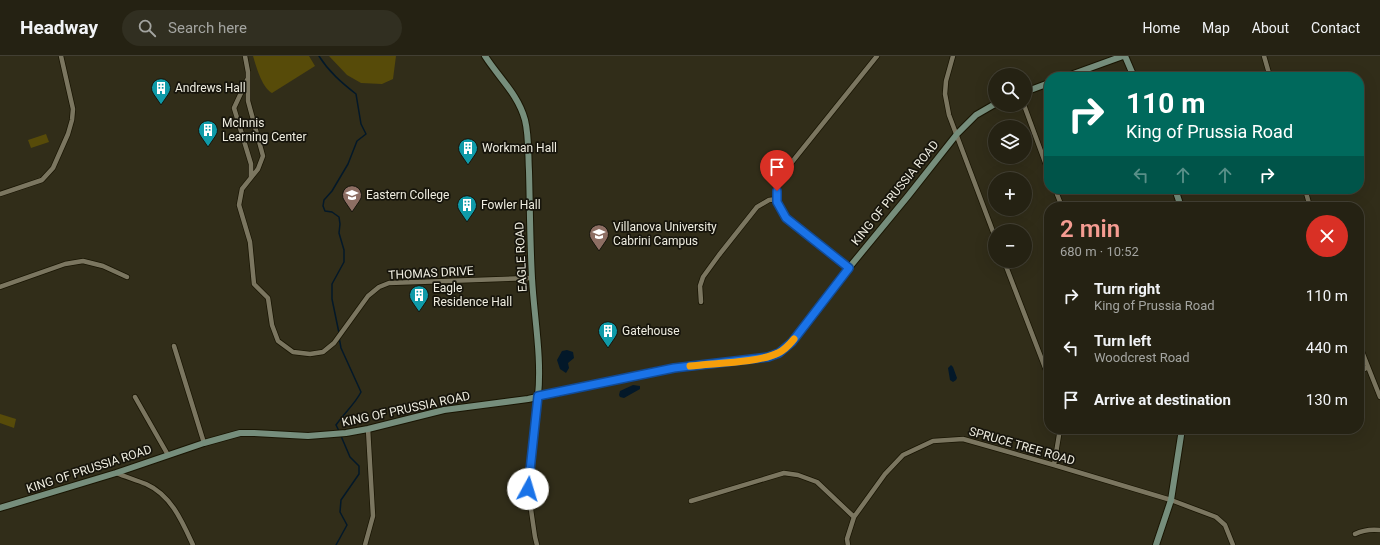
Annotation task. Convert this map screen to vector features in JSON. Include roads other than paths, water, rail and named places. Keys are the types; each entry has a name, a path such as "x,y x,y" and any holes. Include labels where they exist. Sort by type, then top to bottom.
{"street":[{"path":"0,194 42,180 53,168 68,134 73,109 61,56"},
{"name":"THOMAS DRIVE","path":"245,56 248,77 248,102 264,156 258,169 242,189 239,205 250,242 254,284 268,298 272,325 278,341 293,352 310,354 323,352 334,343 368,296 379,287 389,283 532,278"},
{"name":"EAGLE ROAD","path":"485,56 515,96 525,120 528,145 532,278 537,334 539,381 538,396"},
{"path":"849,268 786,218 779,206 777,191 784,172 877,56"},
{"path":"952,56 946,81 945,94 949,115 990,224"},
{"path":"1079,72 1124,56 1132,72"},
{"path":"1264,56 1269,72"},
{"path":"248,77 234,108 251,164 251,177"},
{"path":"1032,89 1044,85"},
{"name":"KING OF PRUSSIA ROAD","path":"0,508 240,433 302,436 346,433 444,410 538,396 661,370 768,357 779,353 792,342 849,268 957,134 976,115 988,108"},
{"path":"1027,112 1044,159"},
{"path":"700,302 700,286 703,277 719,255 757,207 769,200 777,199"},
{"path":"0,287 65,264 83,261 103,266 127,277"},
{"path":"1007,268 1044,365"},
{"path":"174,346 204,443"},
{"path":"1364,357 1380,397"},
{"path":"1364,369 1368,367"},
{"path":"537,545 528,489 538,396"},
{"path":"135,397 168,455"},
{"path":"365,545 373,516 368,429"},
{"path":"1054,465 1059,434"},
{"path":"1156,545 1171,500 1181,434"},
{"name":"SPRUCE TREE ROAD","path":"848,545 847,539 854,517 885,474 903,455 933,441 964,439 1171,500 1216,517 1225,525 1233,545"},
{"path":"116,473 146,484 160,492 170,503 182,521 193,545"},
{"path":"691,502 784,473 798,475 817,482 854,517"},
{"path":"1355,534 1369,529 1380,530"}],"water":[{"path":"567,350 573,352 574,358 568,363 569,368 566,373 560,369 557,360 562,351"},
{"path":"951,365 957,378 953,382 950,380 948,368"},
{"path":"633,385 640,386 640,389 624,398 620,397 620,391"}],"waterway":[{"path":"319,56 336,77 356,94 361,124 366,134 357,141 348,164 332,191 324,200 323,206 325,211 332,212 339,217 339,233 344,250 344,262 332,284 332,299 339,333"},
{"path":"339,337 341,348 361,392 356,401 336,425 339,431"},
{"path":"336,545 347,525 340,512 341,500 359,474 359,466 350,457 341,436"}],"place":[{"name":"Andrews Hall","path":"161,105"},
{"name":"McInnis Learning Center","path":"208,147"},
{"name":"Workman Hall","path":"468,165"},
{"name":"Eastern College","path":"352,212"},
{"name":"Fowler Hall","path":"467,222"},
{"name":"Villanova University Cabrini Campus","path":"599,251"},
{"name":"Eagle Residence Hall","path":"419,312"},
{"name":"Gatehouse","path":"608,348"}]}
